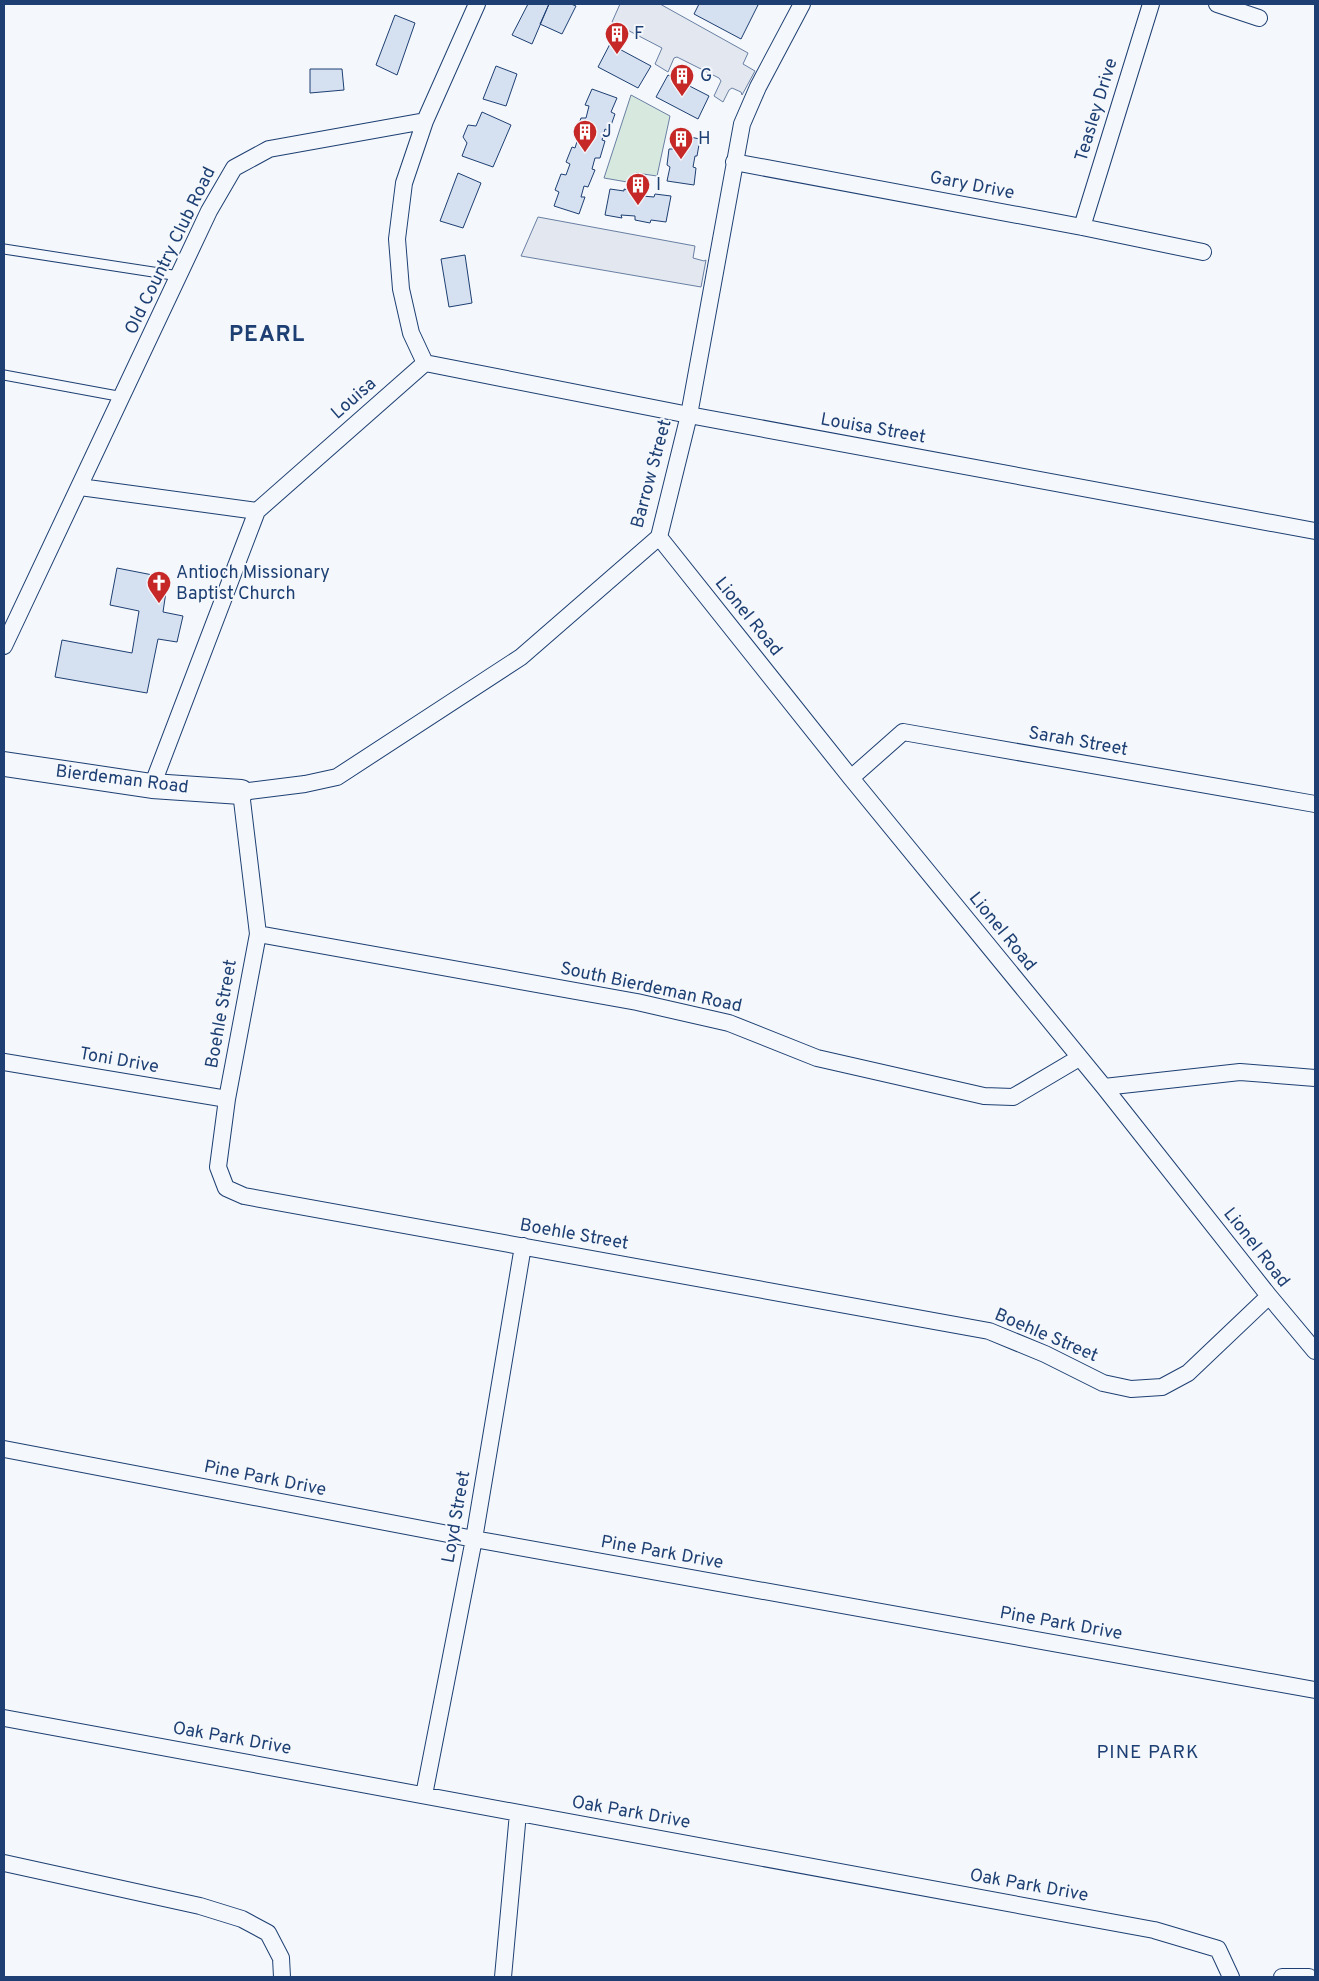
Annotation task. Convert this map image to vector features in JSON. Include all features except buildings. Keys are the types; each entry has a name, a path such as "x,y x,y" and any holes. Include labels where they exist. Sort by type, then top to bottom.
{"street":[{"path":"425,364 411,334 401,289 397,239 404,183 424,121 477,4"},
{"name":"Barrow Street","path":"241,792 305,784 337,777 521,657 659,537 689,415 742,124 758,87 802,4"},
{"name":"Teasley Drive","path":"1082,227 1151,4"},
{"path":"1217,4 1259,18"},
{"name":"Old Country Club Road","path":"4,646 209,211 234,168 269,149 424,121"},
{"name":"Gary Drive","path":"734,162 1082,227 1203,252"},
{"name":"Louisa Street","path":"425,364 1315,531"},
{"name":"Louisa","path":"257,511 425,364"},
{"path":"80,487 257,511 152,786"},
{"name":"Lionel Road","path":"659,537 851,778 1104,1087 1269,1296 1315,1351"},
{"name":"Sarah Street","path":"851,778 903,732 1315,804"},
{"name":"Bierdeman Road","path":"4,764 152,786 241,792"},
{"name":"Boehle Street","path":"241,792 258,934 227,1099 218,1166 226,1188 244,1196 989,1331 1045,1354 1103,1383 1131,1389 1162,1388 1188,1373 1269,1296"},
{"name":"South Bierdeman Road","path":"258,934 637,1002 729,1023 816,1058 984,1096 1014,1097 1079,1058"},
{"name":"Toni Drive","path":"4,1062 227,1099"},
{"path":"1104,1087 1240,1072 1315,1078"},
{"name":"Loyd Street","path":"424,1795 474,1539 523,1246"},
{"name":"Pine Park Drive","path":"4,1449 474,1539 1315,1690"},
{"name":"Oak Park Drive","path":"4,1718 1154,1930 1218,1949 1231,1977"},
{"path":"503,1977 518,1813"},
{"path":"4,1863 200,1906 242,1919 268,1933 281,1958 282,1977"},
{"path":"1282,1977 1309,1977"}],"lane":[{"path":"4,249 179,276"},
{"path":"4,375 123,397"}],"shaded area":[{"path":"620,4 660,4 748,53 743,64 755,71 742,95 741,92 732,88 723,102 714,96 721,81 719,78 677,57 674,58 668,72 655,64 662,48 612,22"},
{"path":"631,95 670,116 657,176 636,173 633,183 604,178"},
{"path":"538,217 695,246 693,258 706,260 701,287 521,256"}],"place":[{"name":"F","path":"617,55"},
{"name":"G","path":"682,97"},
{"name":"J","path":"585,153"},
{"name":"H","path":"681,160"},
{"name":"I","path":"638,206"},
{"name":"Antioch Missionary Baptist Church","path":"159,604"}],"district":[{"name":"PEARL","path":"267,335"},
{"name":"PINE PARK","path":"1148,1753"}]}
